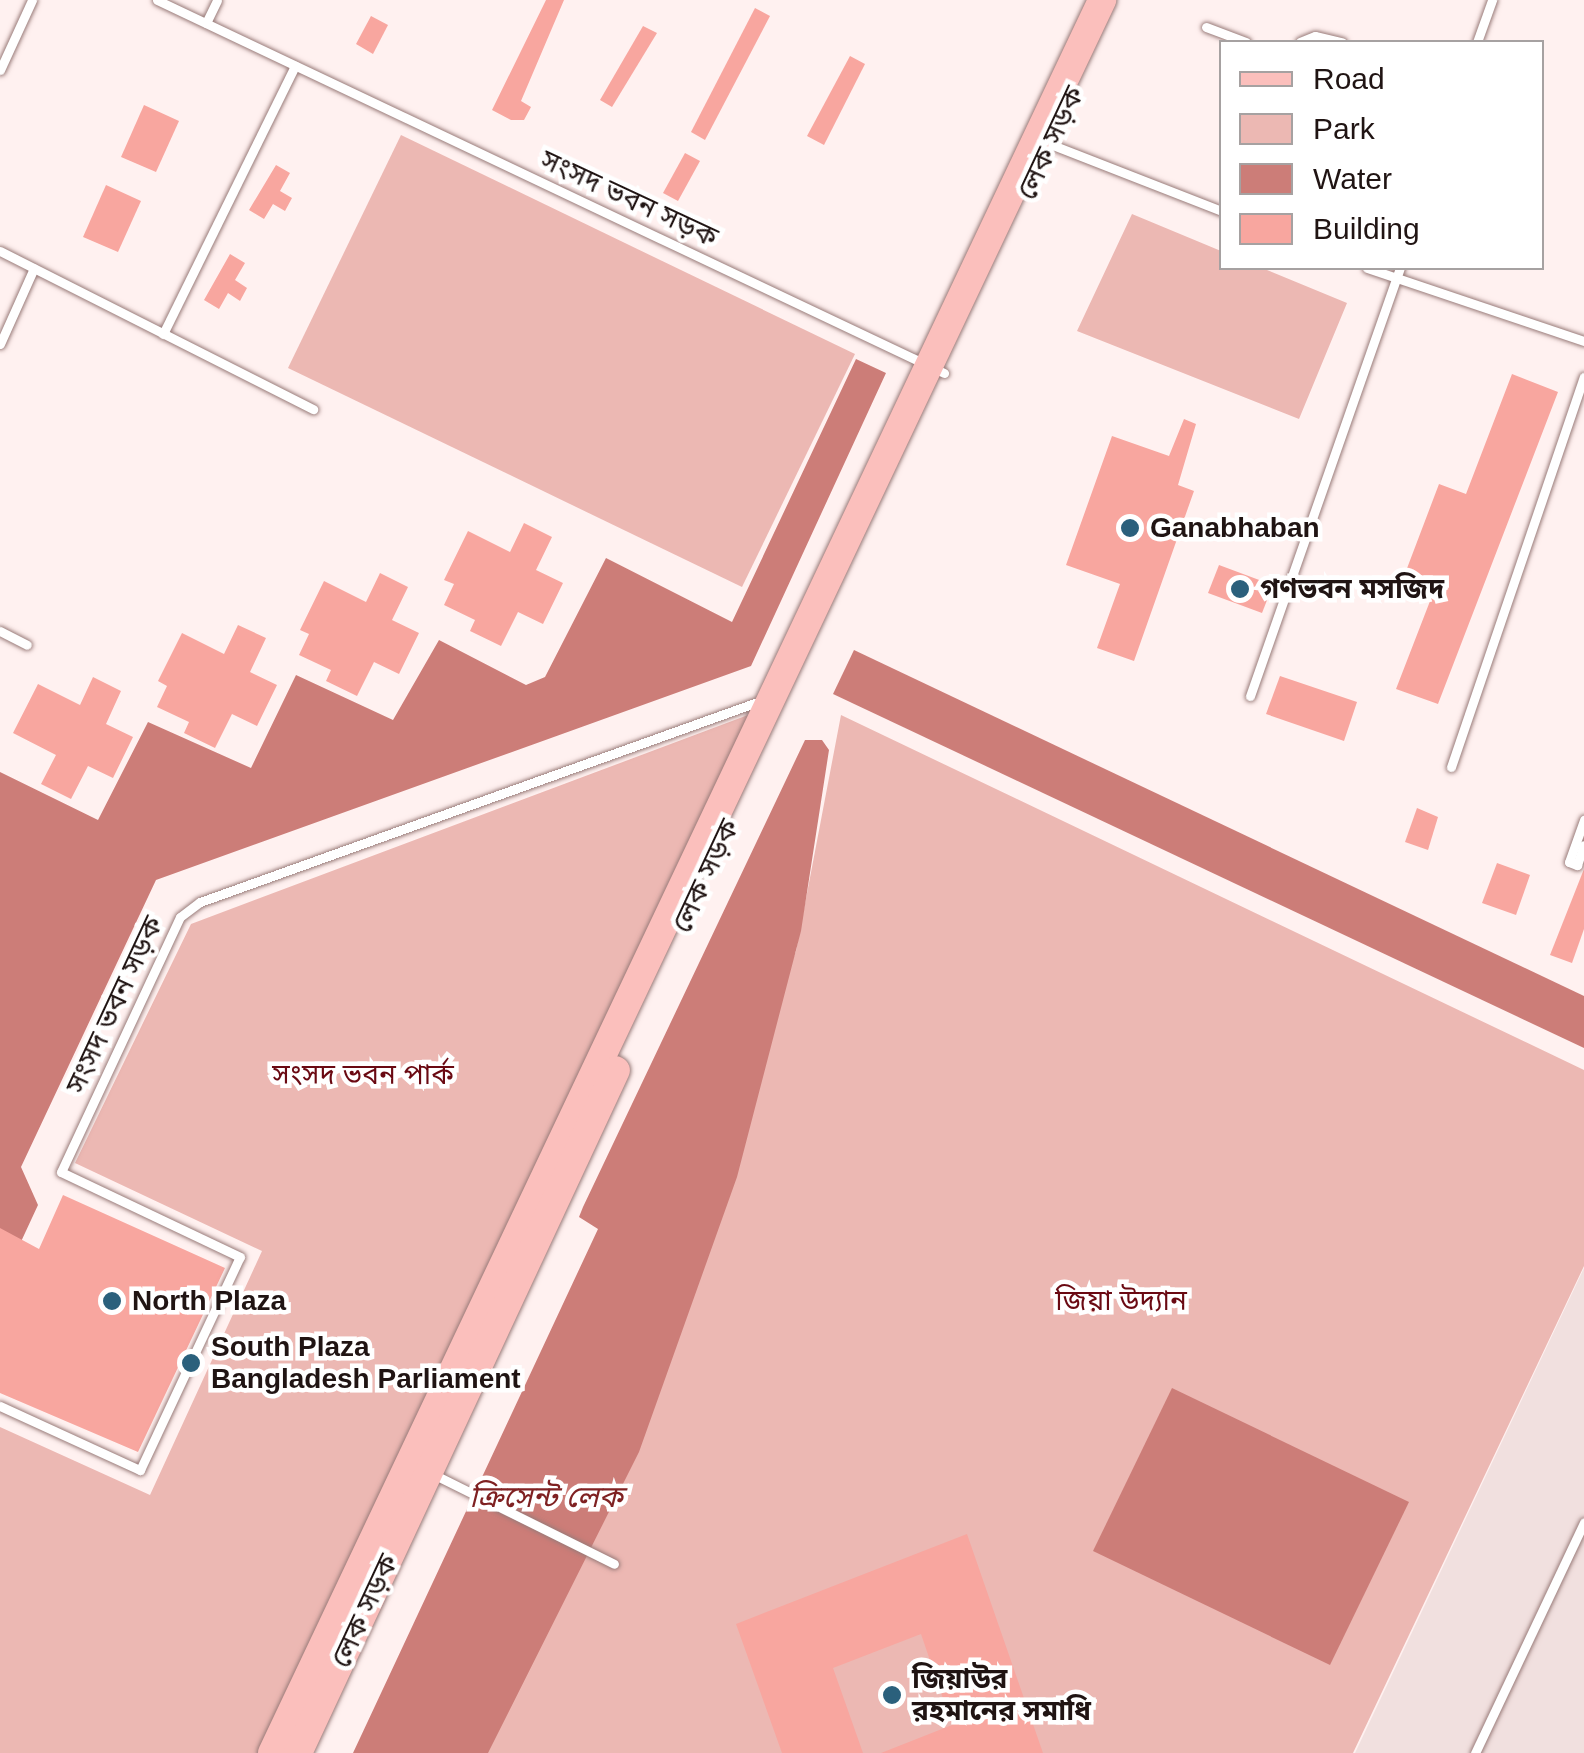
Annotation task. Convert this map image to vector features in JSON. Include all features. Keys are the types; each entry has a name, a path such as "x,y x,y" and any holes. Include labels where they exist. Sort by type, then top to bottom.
{"main road":[{"path":"936,369 1102,0"},
{"name":"লেক সড়ক","path":"298,1753 430,1473 783,693 1117,0"},
{"path":"272,1753 783,693"}],"lane":[{"path":"0,70 32,0"},
{"name":"সংসদ ভবন সড়ক","path":"157,0 936,369"},
{"path":"206,23 217,0"},
{"path":"1478,40 1492,0"},
{"path":"1206,27 1241,40"},
{"path":"1305,40 1315,36 1333,40"},
{"path":"163,334 296,66"},
{"path":"1050,144 1219,210"},
{"path":"0,251 313,409"},
{"path":"0,344 34,268"},
{"path":"1250,696 1398,273 1584,342"},
{"path":"1451,767 1584,377"},
{"path":"0,631 27,645"},
{"name":"সংসদ ভবন সড়ক","path":"0,1406 140,1470 240,1257 61,1172 180,917 200,902 783,693"},
{"path":"1584,820 1569,862 1577,865 1584,846"},
{"path":"430,1473 614,1564"},
{"path":"1475,1753 1584,1522"}],"shaded area":[{"path":"1584,1268 1584,1753 1355,1753"}],"green space":[{"path":"401,135 855,354 742,587 288,368"},
{"path":"1132,214 1219,250 1219,270 1267,270 1347,303 1299,419 1077,331"},
{"name":"সংসদ ভবন পার্ক","path":"756,712 265,1753 0,1753 0,1427 150,1495 262,1251 75,1163 191,924"},
{"name":"জিয়া উদ্যান","path":"841,715 1584,1070 1584,1266 1353,1753 484,1753 796,951"}],"water":[{"path":"856,359 886,373 751,666 156,880 21,1167 38,1205 0,1287 0,772 98,820 148,722 251,768 296,675 393,720 439,640 526,685 545,677 606,558 732,622"},
{"path":"854,650 1584,996 1584,1048 833,694"},
{"name":"ক্রিসেন্ট লেক","path":"805,740 822,740 829,750 801,931 737,1177 639,1452 488,1753 353,1753 598,1229 579,1217 583,1207"},
{"path":"1172,1388 1409,1502 1330,1665 1093,1551"}],"building":[{"path":"546,0 564,0 521,101 531,107 524,120 511,120 492,110"},
{"path":"755,8 770,16 705,140 691,132"},
{"path":"371,16 388,25 373,54 356,44"},
{"path":"643,26 657,33 612,107 600,100"},
{"path":"850,56 865,64 824,145 807,136"},
{"path":"144,105 179,121 156,172 121,157"},
{"path":"685,153 700,161 678,201 663,193"},
{"path":"276,165 290,173 280,191 292,198 285,211 273,204 264,219 249,210"},
{"path":"106,185 141,201 118,252 83,237"},
{"path":"230,254 245,263 235,280 247,288 240,301 228,293 219,309 204,300"},
{"path":"1512,374 1558,392 1438,704 1396,689 1437,583 1406,571 1439,484 1466,494"},
{"name":"Ganabhaban","path":"1184,419 1196,424 1178,485 1194,491 1134,661 1097,648 1120,584 1066,565 1112,436 1169,456"},
{"path":"524,523 552,537 536,570 563,583 543,624 518,612 501,646 470,631 475,620 444,605 454,584 444,580 468,531 510,552"},
{"name":"গণভবন মসজিদ","path":"1219,565 1273,585 1262,613 1208,593"},
{"path":"380,573 408,587 392,620 419,633 399,674 374,662 357,696 326,681 331,670 299,655 309,634 300,630 324,581 366,602"},
{"path":"238,625 266,638 250,672 277,685 257,726 232,714 215,748 184,733 189,722 157,707 167,686 158,681 182,633 224,654"},
{"path":"1280,676 1357,702 1344,741 1266,714"},
{"path":"93,677 121,691 106,724 133,737 113,778 88,766 71,799 41,784 56,755 13,733 38,684 80,705"},
{"path":"1417,808 1438,817 1428,850 1405,842"},
{"path":"1497,863 1530,875 1516,915 1482,903"},
{"path":"1584,869 1584,929 1572,963 1550,955"},
{"name":"North Plaza","path":"63,1195 225,1268 138,1452 0,1393 0,1228 39,1249"},
{"path":"967,1534 1043,1753 881,1753 952,1725 921,1634 833,1668 863,1753 782,1753 736,1624"}],"place":[{"name":"Ganabhaban","path":"1130,528"},
{"name":"গণভবন মসজিদ","path":"1240,589"},
{"name":"North Plaza","path":"112,1301"},
{"name":"South Plaza Bangladesh Parliament","path":"191,1363"},
{"name":"জিয়াউর রহমানের সমাধি","path":"892,1695"}]}
